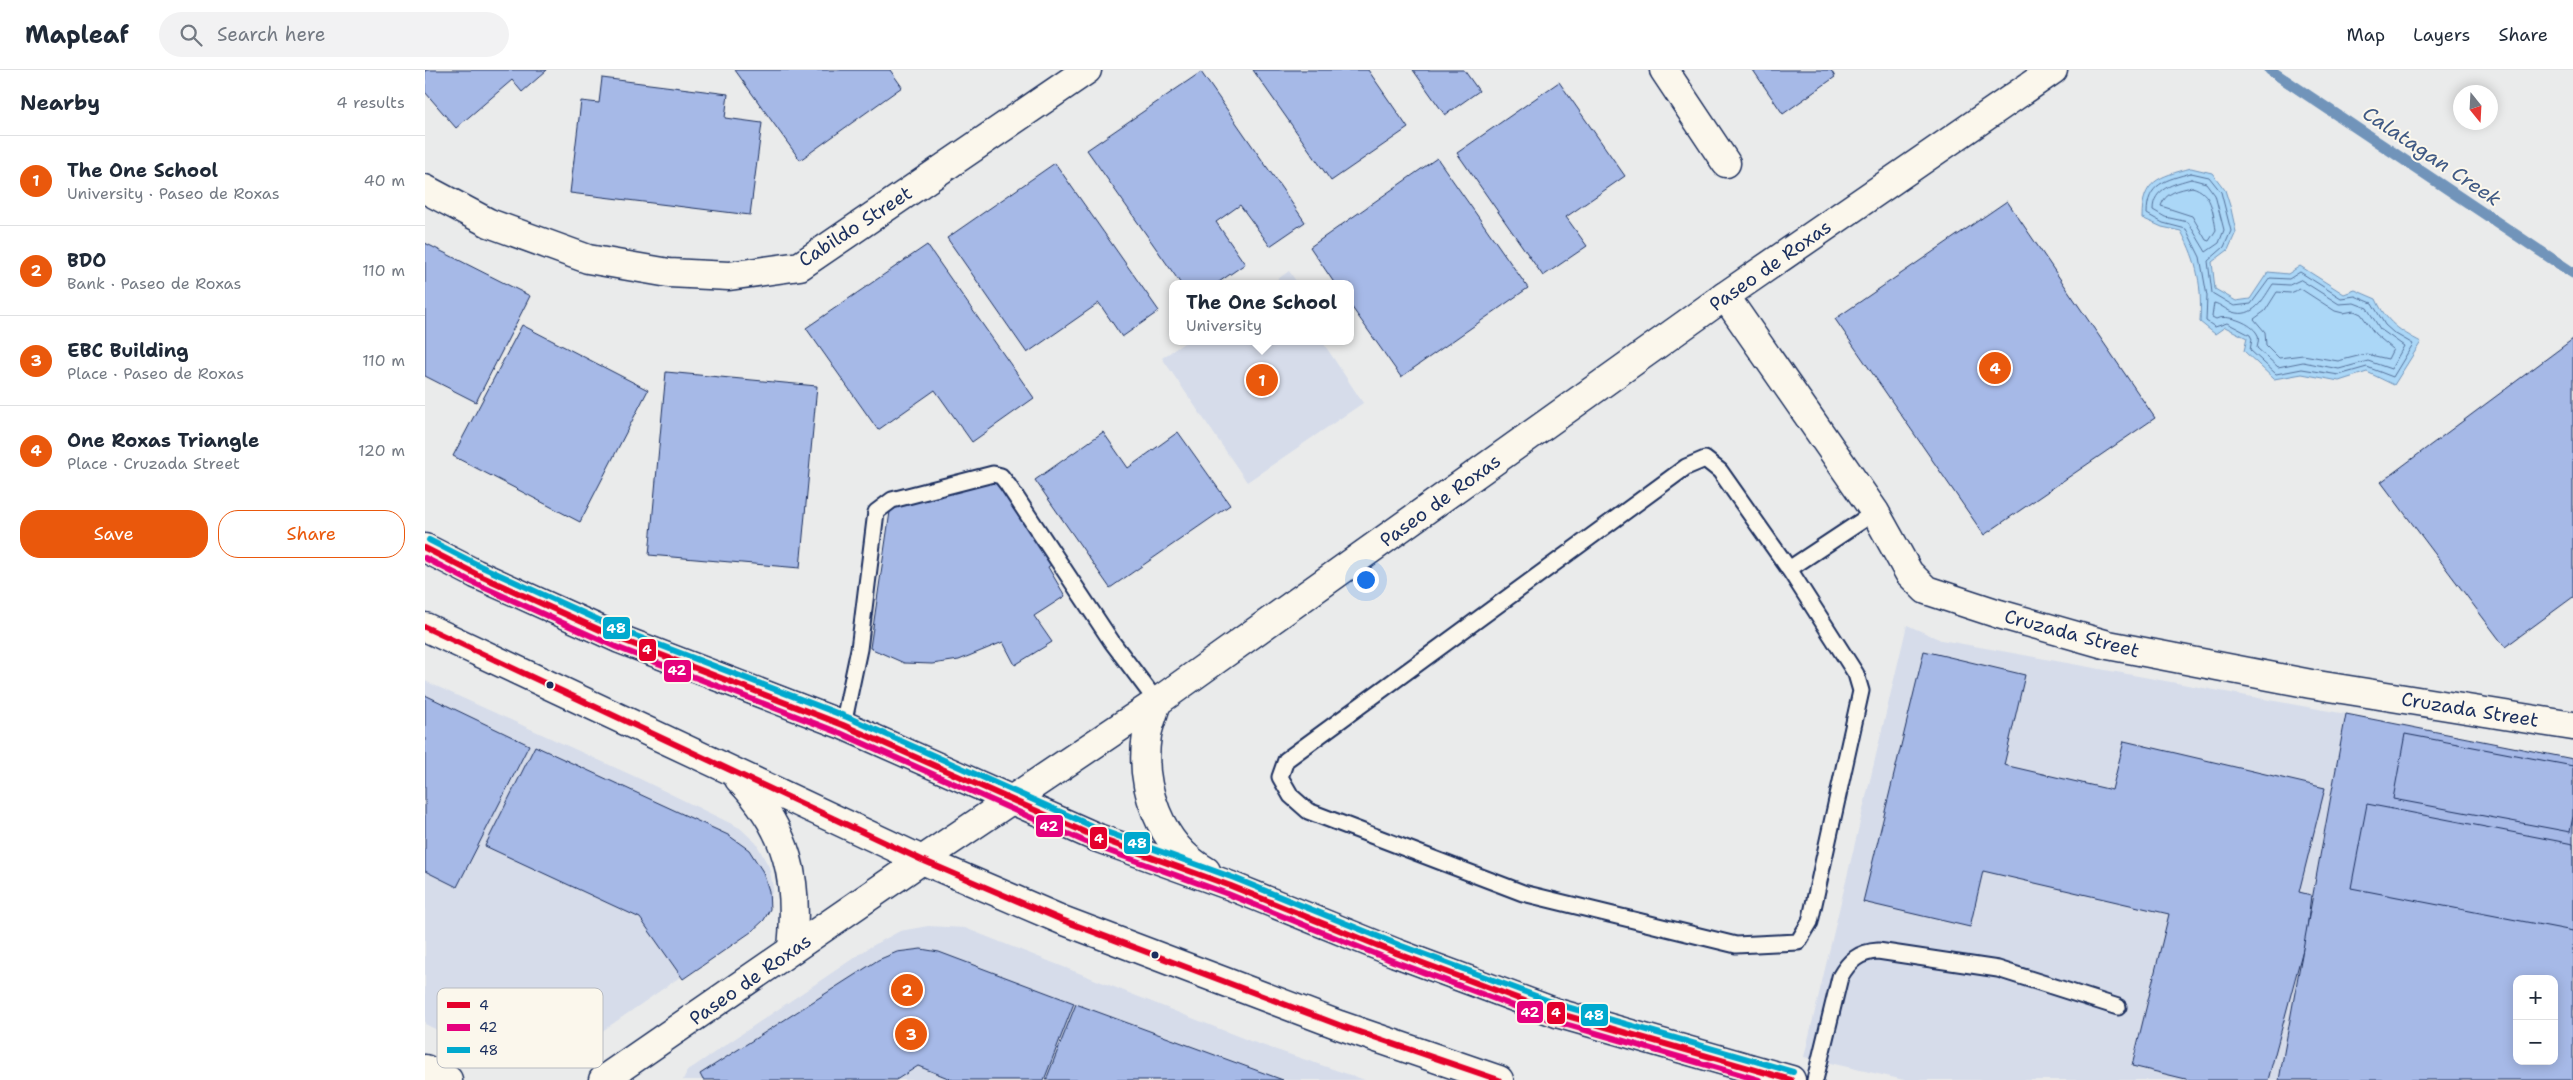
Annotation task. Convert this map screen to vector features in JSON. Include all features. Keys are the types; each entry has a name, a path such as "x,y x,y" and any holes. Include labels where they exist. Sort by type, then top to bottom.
{"main road":[{"name":"Cabildo Street","path":"425,189 489,223 588,259 669,273 729,276 800,266 1087,70"},
{"path":"1664,70 1726,163"},
{"name":"Paseo de Roxas","path":"603,1080 1009,800 1157,702 1725,296 2053,70"},
{"name":"Cruzada Street","path":"1725,296 1875,512 1909,573 1926,590 1999,614 2108,645 2311,684 2573,726"},
{"path":"425,548 476,574 621,639 843,725 1098,838 1231,886 1557,1014 1791,1080"},
{"path":"425,628 922,860 1062,920 1339,1025 1499,1080"},
{"path":"1157,702 1147,734 1145,769 1151,802 1169,837 1197,866 1231,886"},
{"path":"731,771 753,793 771,818 783,845 792,875 796,912 792,949"},
{"path":"425,1069 448,1080"}],"lane":[{"path":"1705,459 1721,471 1789,569 1856,674 1861,690 1810,922 1798,942 1736,945 1523,893 1308,811 1291,796 1280,777 1286,760 1686,467 1705,459"},
{"path":"843,725 859,649 876,512 893,500 993,474 1001,476 1008,485 1112,642 1157,702"},
{"path":"1789,569 1875,512"},
{"path":"1815,1080 1840,977 1847,965 1864,952 1877,951 1918,959 1998,969 2118,1007"}],"shaded area":[{"path":"1289,271 1295,280 1277,280"},
{"path":"1181,345 1325,345 1363,403 1247,482 1162,358"},
{"path":"1907,625 1941,640 2346,714 2279,1080 1904,1080 1804,1057"},
{"path":"425,681 638,778 740,828 756,843 769,867 773,888 768,908 752,927 603,1030 603,988 437,988 437,1030 425,1024"},
{"path":"928,926 965,928 1250,1041 1365,1080 683,1080 687,1071 870,947 900,931"}],"water":[{"path":"2191,168 2212,173 2225,190 2236,232 2228,250 2212,262 2215,289 2236,301 2250,299 2268,272 2288,274 2300,266 2344,294 2355,290 2376,299 2384,314 2394,325 2421,342 2394,385 2367,372 2339,381 2302,374 2274,379 2244,351 2247,338 2225,327 2215,334 2200,322 2198,275 2181,231 2162,227 2142,218 2145,195 2149,188 2161,178"}],"building":[{"path":"425,70 547,70 522,92 512,80 456,128 425,92"},
{"path":"735,70 890,70 902,87 800,160"},
{"path":"1253,70 1368,70 1408,128 1331,181"},
{"path":"1413,70 1464,70 1479,91 1445,115"},
{"path":"1753,70 1831,70 1835,77 1783,114"},
{"path":"1201,72 1305,222 1270,246 1240,205 1216,222 1245,264 1222,280 1178,280 1087,150"},
{"path":"602,78 728,94 725,118 762,123 750,215 570,193 581,101 599,103"},
{"path":"1559,82 1625,176 1566,217 1587,246 1543,276 1457,153"},
{"path":"1437,158 1528,288 1401,377 1354,310 1354,280 1332,280 1310,247"},
{"path":"1055,163 1159,311 1122,337 1099,303 1027,353 947,238"},
{"path":"2007,201 2155,418 1984,535 1835,319"},
{"path":"425,243 530,296 476,402 425,376"},
{"path":"927,245 1034,398 972,442 935,390 878,430 806,328"},
{"path":"522,325 648,390 580,522 453,456"},
{"path":"2573,339 2573,597 2505,647 2381,482"},
{"path":"666,372 817,386 800,568 649,555"},
{"path":"1103,432 1128,468 1178,432 1230,505 1110,588 1035,480"},
{"path":"999,476 1055,562 1048,567 1065,596 1034,616 1052,642 1015,665 1003,642 959,660 932,664 904,663 870,648 891,505"},
{"path":"1924,651 2025,675 2004,765 2112,790 2124,741 2325,788 2299,892 2311,895 2306,938 2268,1080 2190,1080 2132,1066 2169,914 1983,871 1970,927 1863,902"},
{"path":"425,695 529,745 457,887 425,871"},
{"path":"2346,714 2573,759 2573,1080 2279,1080"},
{"path":"2405,734 2573,766 2573,816 2570,832 2393,799"},
{"path":"535,746 728,835 749,850 763,872 769,891 770,909 764,920 751,932 683,979 640,918 485,846"},
{"path":"2367,804 2573,844 2573,931 2351,888"},
{"path":"921,949 939,952 1074,1003 1044,1080 953,1080 918,1066 896,1080 703,1080 700,1074 878,960 897,952"},
{"path":"1076,1004 1283,1080 1046,1080"}],"waterway":[{"name":"Calatagan Creek","path":"2270,70 2573,273"}],"transit line":[{"name":"48","path":"429,540 480,566 623,631 847,717 1101,830 1234,878 1399,945 1560,1005 1793,1072"},
{"name":"4","path":"425,548 476,574 620,639 843,725 1098,838 1231,886 1396,953 1557,1013 1791,1080"},
{"name":"42","path":"425,558 472,582 616,647 840,733 1095,846 1228,894 1393,961 1554,1021 1759,1080"},
{"name":"4","path":"425,627 922,860 1062,920 1339,1025 1499,1080"}],"place":[{"name":"One Roxas Triangle","path":"1995,368"},
{"name":"The One School","path":"1262,380"},
{"name":"BDO","path":"907,990"},
{"name":"EBC Building","path":"911,1034"}]}
